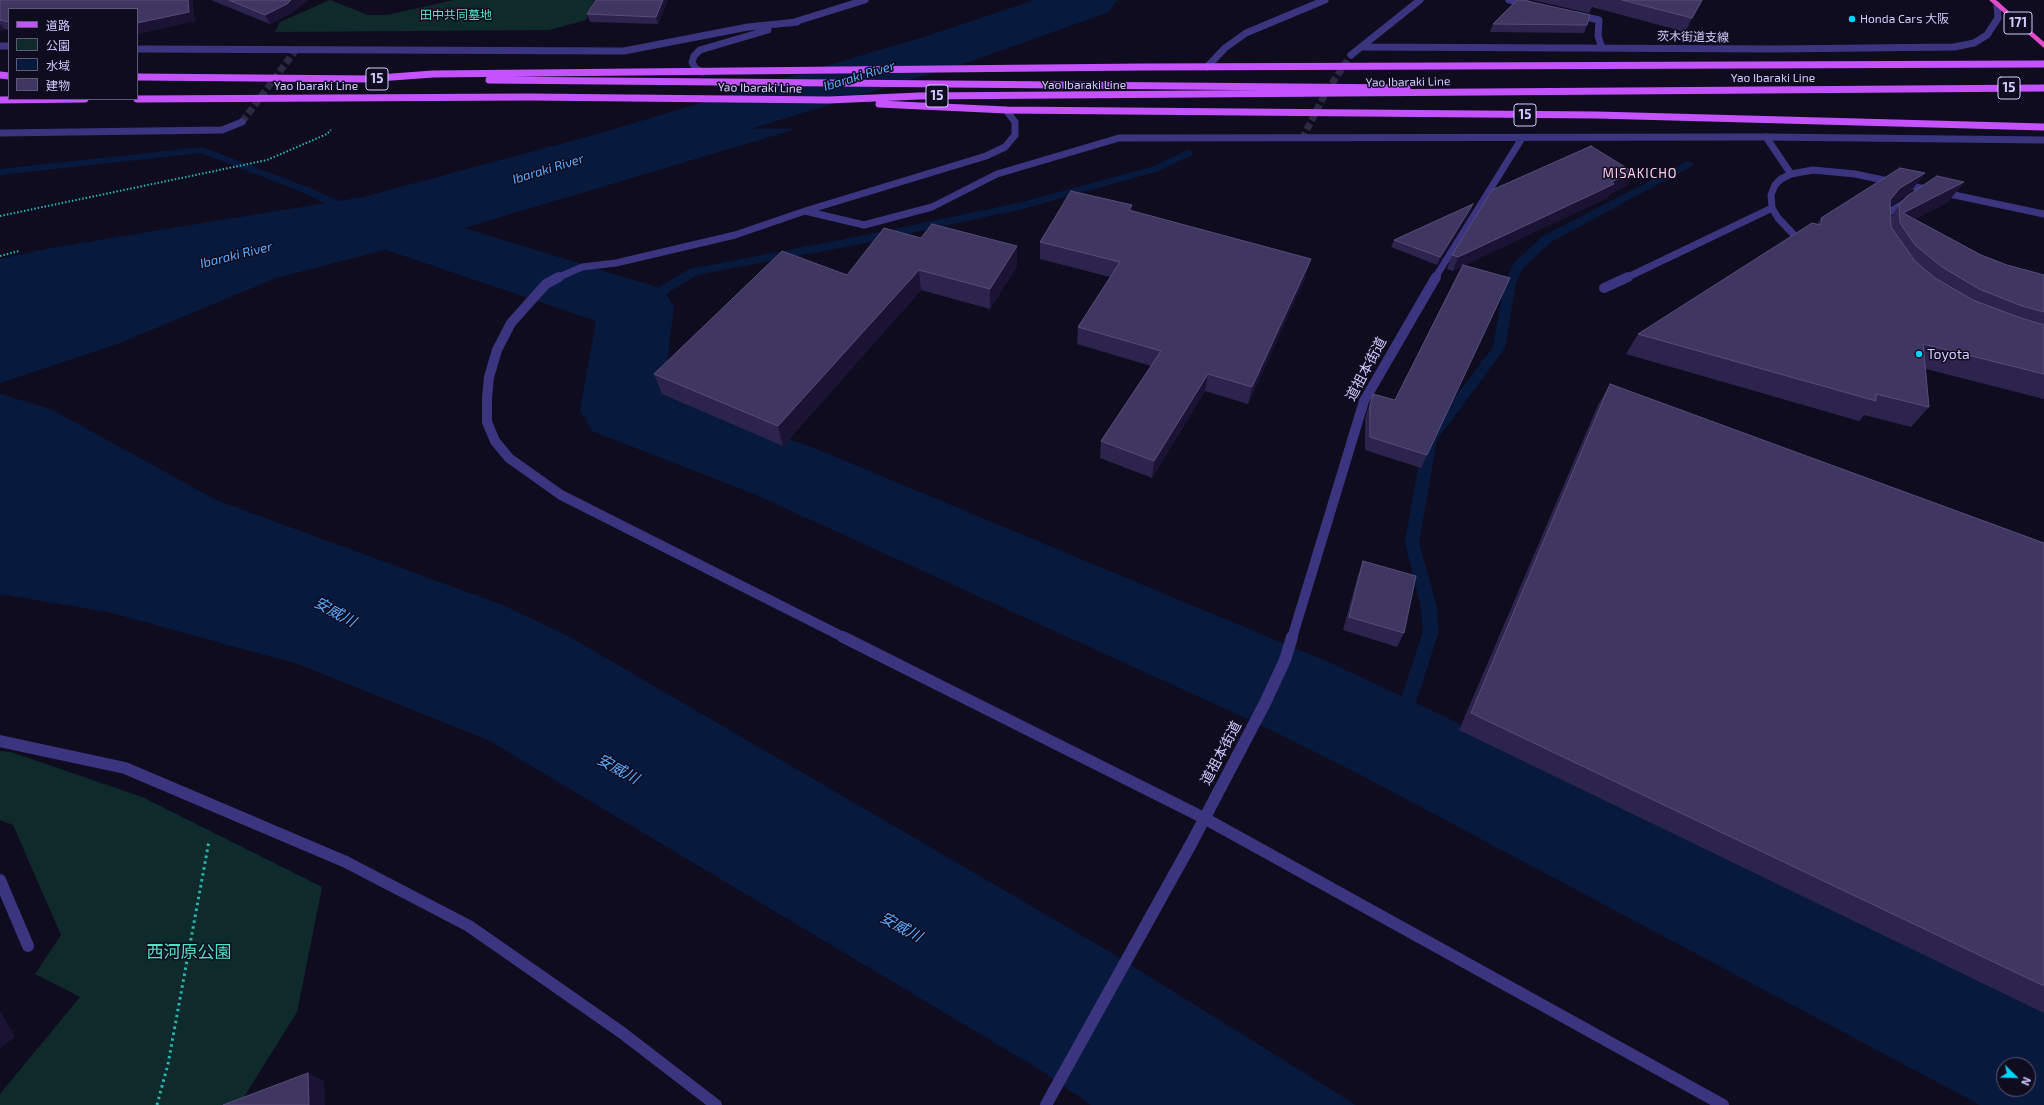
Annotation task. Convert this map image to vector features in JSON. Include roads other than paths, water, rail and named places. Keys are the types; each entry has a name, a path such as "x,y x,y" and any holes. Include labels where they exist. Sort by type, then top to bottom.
{"highway":[{"name":"171","path":"1995,2 2044,46"}],"main road":[{"name":"15","path":"365,79 434,74 1143,67 2044,64"},
{"name":"Yao Ibaraki Line","path":"138,77 1392,87 1503,91"},
{"name":"Yao Ibaraki Line","path":"138,99 529,97 830,100 919,96 1388,94 1503,91 2044,88"},
{"name":"15","path":"830,100 1006,110 1597,115 2044,127"}],"street":[{"path":"702,72 695,68 692,62 694,56 704,48 797,22 864,0"},
{"path":"1207,67 1226,48 1246,33 1325,0"},
{"path":"1351,55 1363,47 1420,0"},
{"path":"1509,0 1539,7"},
{"name":"茨木街道支線","path":"1363,47 1776,49 1964,46 1981,39 1991,30 1998,18 1995,2"},
{"path":"1569,13 1599,20 1598,36 1602,48"},
{"path":"138,48 295,51 624,51 748,28 797,22"},
{"path":"1006,110 1015,122 1015,135 1008,144 996,152 804,210 720,239 616,263 582,268 563,274 546,284 511,323 497,350 489,377 487,398 487,422 495,441 509,458 561,495 1204,818 1723,1105"},
{"path":"0,133 222,130 242,122"},
{"path":"804,210 864,225 932,207 997,174 1119,138 1766,137 2044,140"},
{"path":"1766,137 1791,174"},
{"name":"道祖本街道","path":"1046,1105 1191,844 1265,702 1285,660 1364,401 1425,294 1522,138"},
{"path":"1804,241 1786,227 1772,208 1771,195 1775,185 1791,174 1825,170 1854,174 2044,214"},
{"path":"1879,229 1879,224 1888,213 1928,189"},
{"path":"1604,288 1772,208"},
{"path":"0,741 125,768 346,862 469,926 621,1032 716,1105"},
{"path":"0,880 28,946"}],"water":[{"path":"627,127 623,134 704,134 708,128 796,129 427,239 276,278 120,343 0,383 0,259 50,248 363,197"},
{"name":"安威川","path":"0,394 51,409 216,500 505,606 570,637 1105,949 1356,1105 1091,1105 1037,1068 488,740 298,664 108,612 0,594"}],"waterway":[{"name":"Ibaraki River","path":"550,169 948,49 1089,0"},
{"path":"0,172 202,150 306,190 350,211"},
{"path":"636,307 693,272 861,240 1023,205 1155,169 1188,153"},
{"path":"1395,742 1431,631 1428,604 1412,542 1430,439 1499,348 1510,282 1518,266 1547,239 1688,164"},
{"path":"373,222 581,291 636,307 621,410 784,471 1298,695 1395,742 2012,1057"}],"tunnel":[{"path":"242,122 295,51"},
{"path":"1302,139 1325,94 1351,55"}],"place":[{"name":"Honda Cars 大阪","path":"1852,19"},
{"name":"Toyota","path":"1919,354"}],"district":[{"name":"MISAKICHO","path":"1640,174"}],"park label":[{"name":"田中共同墓地","path":"456,15"},
{"name":"西河原公園","path":"189,952"}]}
